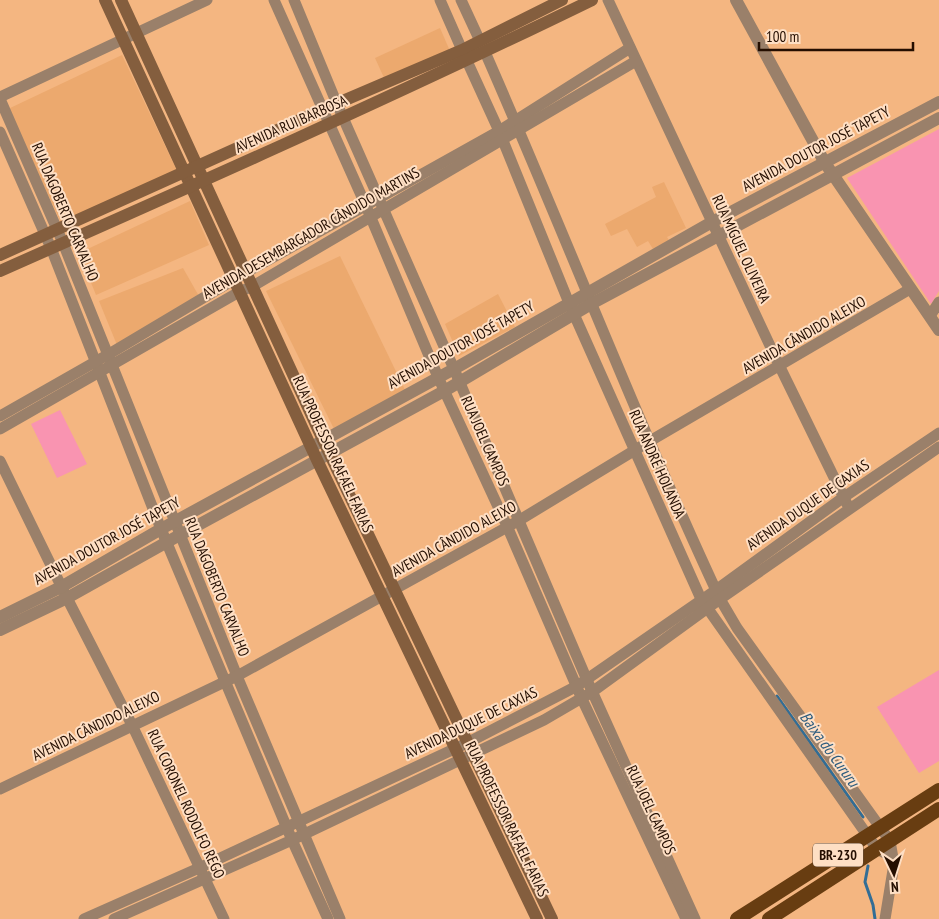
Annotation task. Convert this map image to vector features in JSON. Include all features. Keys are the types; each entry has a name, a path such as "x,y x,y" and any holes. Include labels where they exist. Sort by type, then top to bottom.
{"highway":[{"name":"BR-230","path":"737,919 939,790"},
{"name":"BR-230","path":"769,919 939,810"}],"main road":[{"name":"RUA PROFESSOR RAFAEL FARIAS","path":"105,0 184,172 197,183 253,286 330,454 457,754 537,919"},
{"name":"RUA PROFESSOR RAFAEL FARIAS","path":"121,0 196,166 197,183 233,280 317,460 470,748 552,919"},
{"name":"AVENIDA RUI BARBOSA","path":"483,47 562,0"},
{"name":"AVENIDA RUI BARBOSA","path":"0,271 344,118 464,56 592,0"},
{"name":"AVENIDA RUI BARBOSA","path":"0,255 324,109 464,56"}],"street":[{"path":"0,98 208,0"},
{"name":"RUA JOEL CAMPOS","path":"274,0 324,109 438,378 446,390 507,526 582,683 592,692 695,919"},
{"name":"RUA JOEL CAMPOS","path":"294,0 337,104 454,369 518,521 582,683 582,699 686,919"},
{"name":"RUA ANDRÉ HOLANDA","path":"440,0 501,135 571,309 704,604 874,832 890,841"},
{"name":"RUA ANDRÉ HOLANDA","path":"462,0 650,441 718,595 737,628 874,832 877,848"},
{"name":"RUA MIGUEL OLIVEIRA","path":"608,0 780,367 850,510"},
{"path":"736,0 825,163 939,330"},
{"name":"AVENIDA DESEMBARGADOR CÂNDIDO MARTINS","path":"517,126 630,48"},
{"name":"AVENIDA DESEMBARGADOR CÂNDIDO MARTINS","path":"0,429 101,372 111,360 245,273 382,204 501,135 636,61"},
{"name":"RUA DAGOBERTO CARVALHO","path":"0,98 111,360 179,535 287,827 297,837 340,919"},
{"name":"AVENIDA DOUTOR JOSÉ TAPETY","path":"0,630 64,592 161,529 454,369 571,309 712,222 939,102"},
{"name":"AVENIDA DOUTOR JOSÉ TAPETY","path":"589,299 719,236 939,118"},
{"name":"RUA DAGOBERTO CARVALHO","path":"0,132 51,248 161,529 298,821 297,837 328,919"},
{"name":"AVENIDA DESEMBARGADOR CÂNDIDO MARTINS","path":"0,416 96,361 111,360 253,286 368,211"},
{"name":"AVENIDA CÂNDIDO ALEIXO","path":"0,789 231,678 518,521 650,441 780,367 910,289"},
{"path":"930,316 939,302"},
{"name":"AVENIDA DOUTOR JOSÉ TAPETY","path":"0,617 64,592 167,542 446,390 571,309"},
{"name":"AVENIDA DUQUE DE CAXIAS","path":"718,595 844,497 939,433"},
{"name":"AVENIDA DUQUE DE CAXIAS","path":"470,748 582,683 850,510 939,447"},
{"name":"RUA CORONEL RODOLFO REGO","path":"0,461 132,725 224,919"},
{"name":"AVENIDA DUQUE DE CAXIAS","path":"84,919 199,868 298,821 582,699 704,604"},
{"name":"AVENIDA DUQUE DE CAXIAS","path":"114,919 297,837 457,754"},
{"path":"885,919 893,870 890,841"},
{"path":"877,848 893,858"}],"shaded area":[{"path":"440,28 450,51 385,80 375,58"},
{"path":"122,55 178,173 63,227 8,109"},
{"path":"939,129 939,291 931,304 847,178"},
{"path":"664,182 686,228 667,237 670,242 653,249 648,241 637,247 627,229 611,236 605,224 656,197 652,187"},
{"path":"190,201 209,245 96,295 79,253"},
{"path":"340,256 407,394 334,429 266,291"},
{"path":"183,268 200,298 117,345 99,301"},
{"path":"498,294 515,327 459,356 445,324"},
{"path":"60,410 87,464 57,478 31,424"},
{"path":"939,670 939,761 919,773 877,707"}],"waterway":[{"name":"Baixa do Cururu","path":"777,696 863,817"},
{"name":"Baixa do Cururu","path":"868,866 865,882 873,905 875,919"}]}
